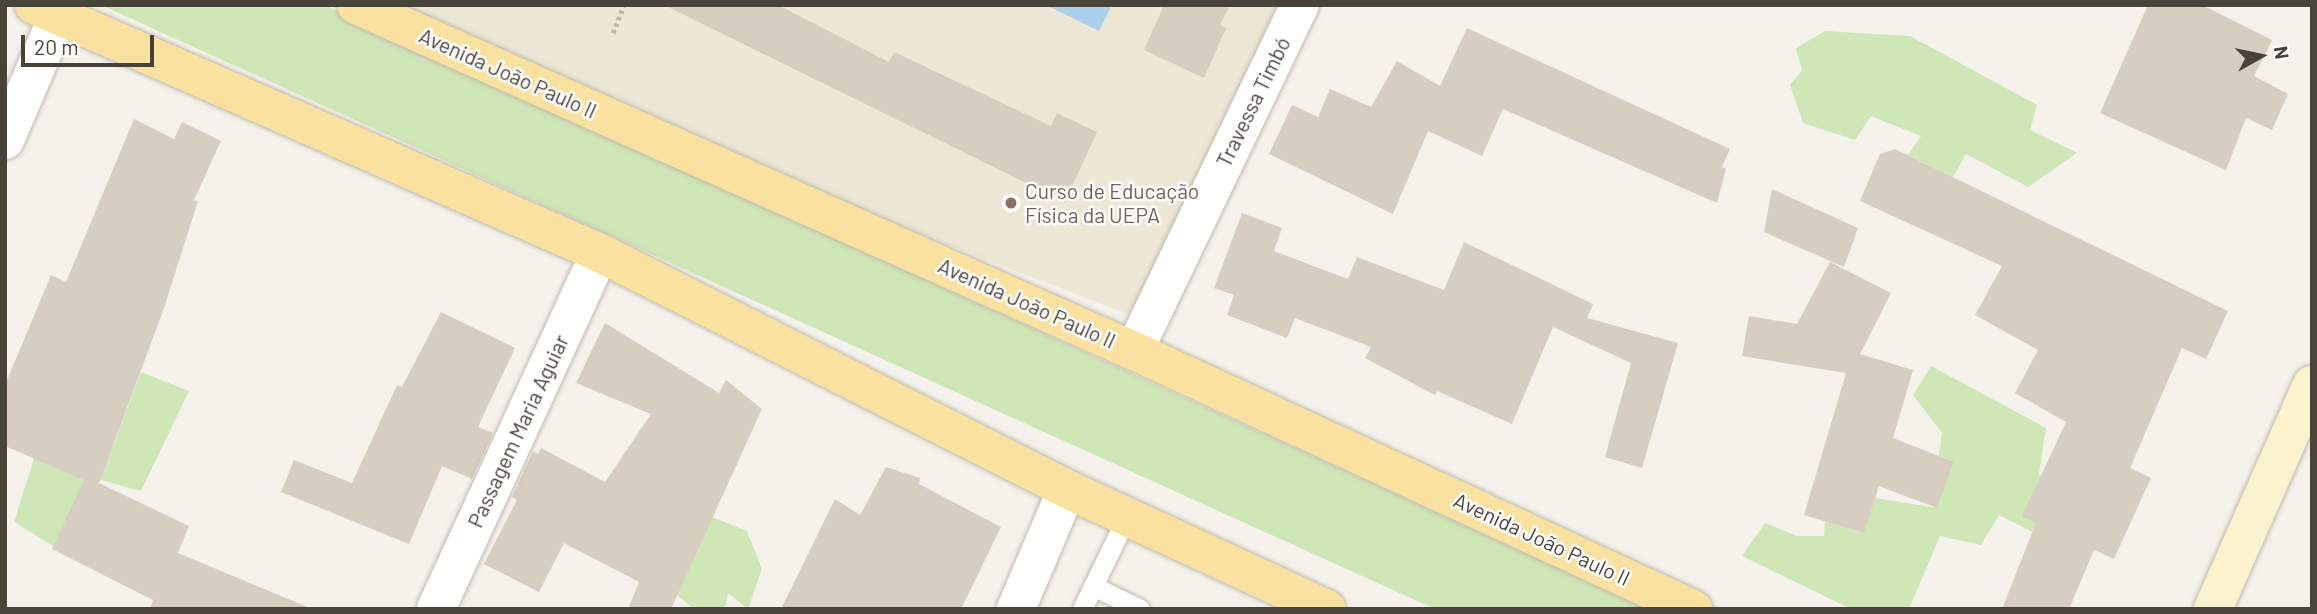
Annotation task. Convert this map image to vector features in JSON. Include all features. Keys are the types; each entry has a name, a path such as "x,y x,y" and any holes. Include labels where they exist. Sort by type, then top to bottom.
{"main road":[{"name":"Avenida João Paulo II","path":"356,5 1134,351 1693,609"},
{"path":"52,9 600,253 1068,489 1327,609"}],"street":[{"name":"Travessa Timbó","path":"1134,351 1300,5"},
{"path":"5,140 52,9"},
{"name":"Passagem Maria Aguiar","path":"436,609 600,253"},
{"path":"2213,609 2312,385"},
{"path":"1016,609 1068,489"}],"lane":[{"path":"1082,609 1127,516"},
{"path":"1093,586 1140,609"}],"path":[{"path":"613,33 624,5"}],"shaded area":[{"name":"Curso de Educação Física da UEPA","path":"356,5 1278,5 1130,315 548,91"}],"green space":[{"path":"101,5 324,5 1648,609 1435,609"},
{"path":"1825,31 1910,36 2037,105 2030,130 2077,153 2028,187 1966,154 1953,177 1908,155 1921,136 1871,116 1855,140 1803,123 1790,85 1802,70 1796,48"},
{"path":"1931,366 2046,428 2039,474 2065,500 2048,540 1999,515 1981,545 1940,536 1909,609 1851,609 1742,556 1765,523 1797,536 1824,536 1825,521 1863,533 1875,498 1937,508 1954,462 1939,456 1942,433 1913,395"},
{"path":"141,372 189,391 141,491 86,476 60,550 14,522 34,458 112,449"},
{"path":"712,517 747,531 762,569 748,609 728,593 725,609 694,609 677,595"}],"water":[{"path":"1046,5 1112,5 1099,31"}],"building":[{"path":"664,5 778,5 889,62 894,52 1051,126 1057,113 1097,132 1065,202"},
{"path":"1164,5 1230,5 1220,25 1226,28 1204,78 1144,50"},
{"path":"2148,5 2202,5 2272,40 2254,76 2288,94 2272,130 2246,118 2226,170 2100,113"},
{"path":"1467,28 1730,149 1722,167 1726,169 1717,203 1503,109 1482,156 1428,131 1393,214 1269,154 1292,105 1318,117 1330,89 1371,107 1397,61 1440,86"},
{"path":"134,119 174,139 182,122 221,141 194,200 198,201 163,311 99,483 189,526 178,553 312,609 150,609 153,600 52,549 84,480 5,446 5,385 51,275 66,282"},
{"path":"1895,149 2228,311 2206,359 2182,348 2130,468 2151,478 2114,559 2094,550 2069,609 2002,609 2036,523 2022,516 2066,422 2015,393 2038,350 1975,315 2002,266 1860,201 1880,154"},
{"path":"1772,189 1858,228 1844,267 1764,232"},
{"path":"1242,213 1282,228 1274,251 1348,279 1357,257 1444,290 1464,242 1593,304 1587,318 1678,343 1642,468 1605,457 1631,363 1553,327 1512,424 1437,391 1435,395 1365,358 1371,347 1295,318 1287,338 1227,315 1234,295 1214,288"},
{"path":"1830,262 1891,293 1860,354 1913,370 1893,438 1954,462 1937,508 1879,486 1864,533 1804,515 1846,373 1742,356 1749,316 1797,324"},
{"path":"441,312 515,348 478,427 493,433 472,479 442,466 409,544 281,492 294,460 352,483 397,385 402,387"},
{"path":"605,323 719,393 726,380 762,409 671,609 628,609 639,582 564,543 539,592 484,564 517,500 512,497 533,451 538,454 541,448 605,482 651,414 576,383"},
{"path":"886,467 920,478 919,484 1001,527 961,609 781,609 835,499 860,515"}],"place":[{"name":"Curso de Educação Física da UEPA","path":"1011,203"}]}
